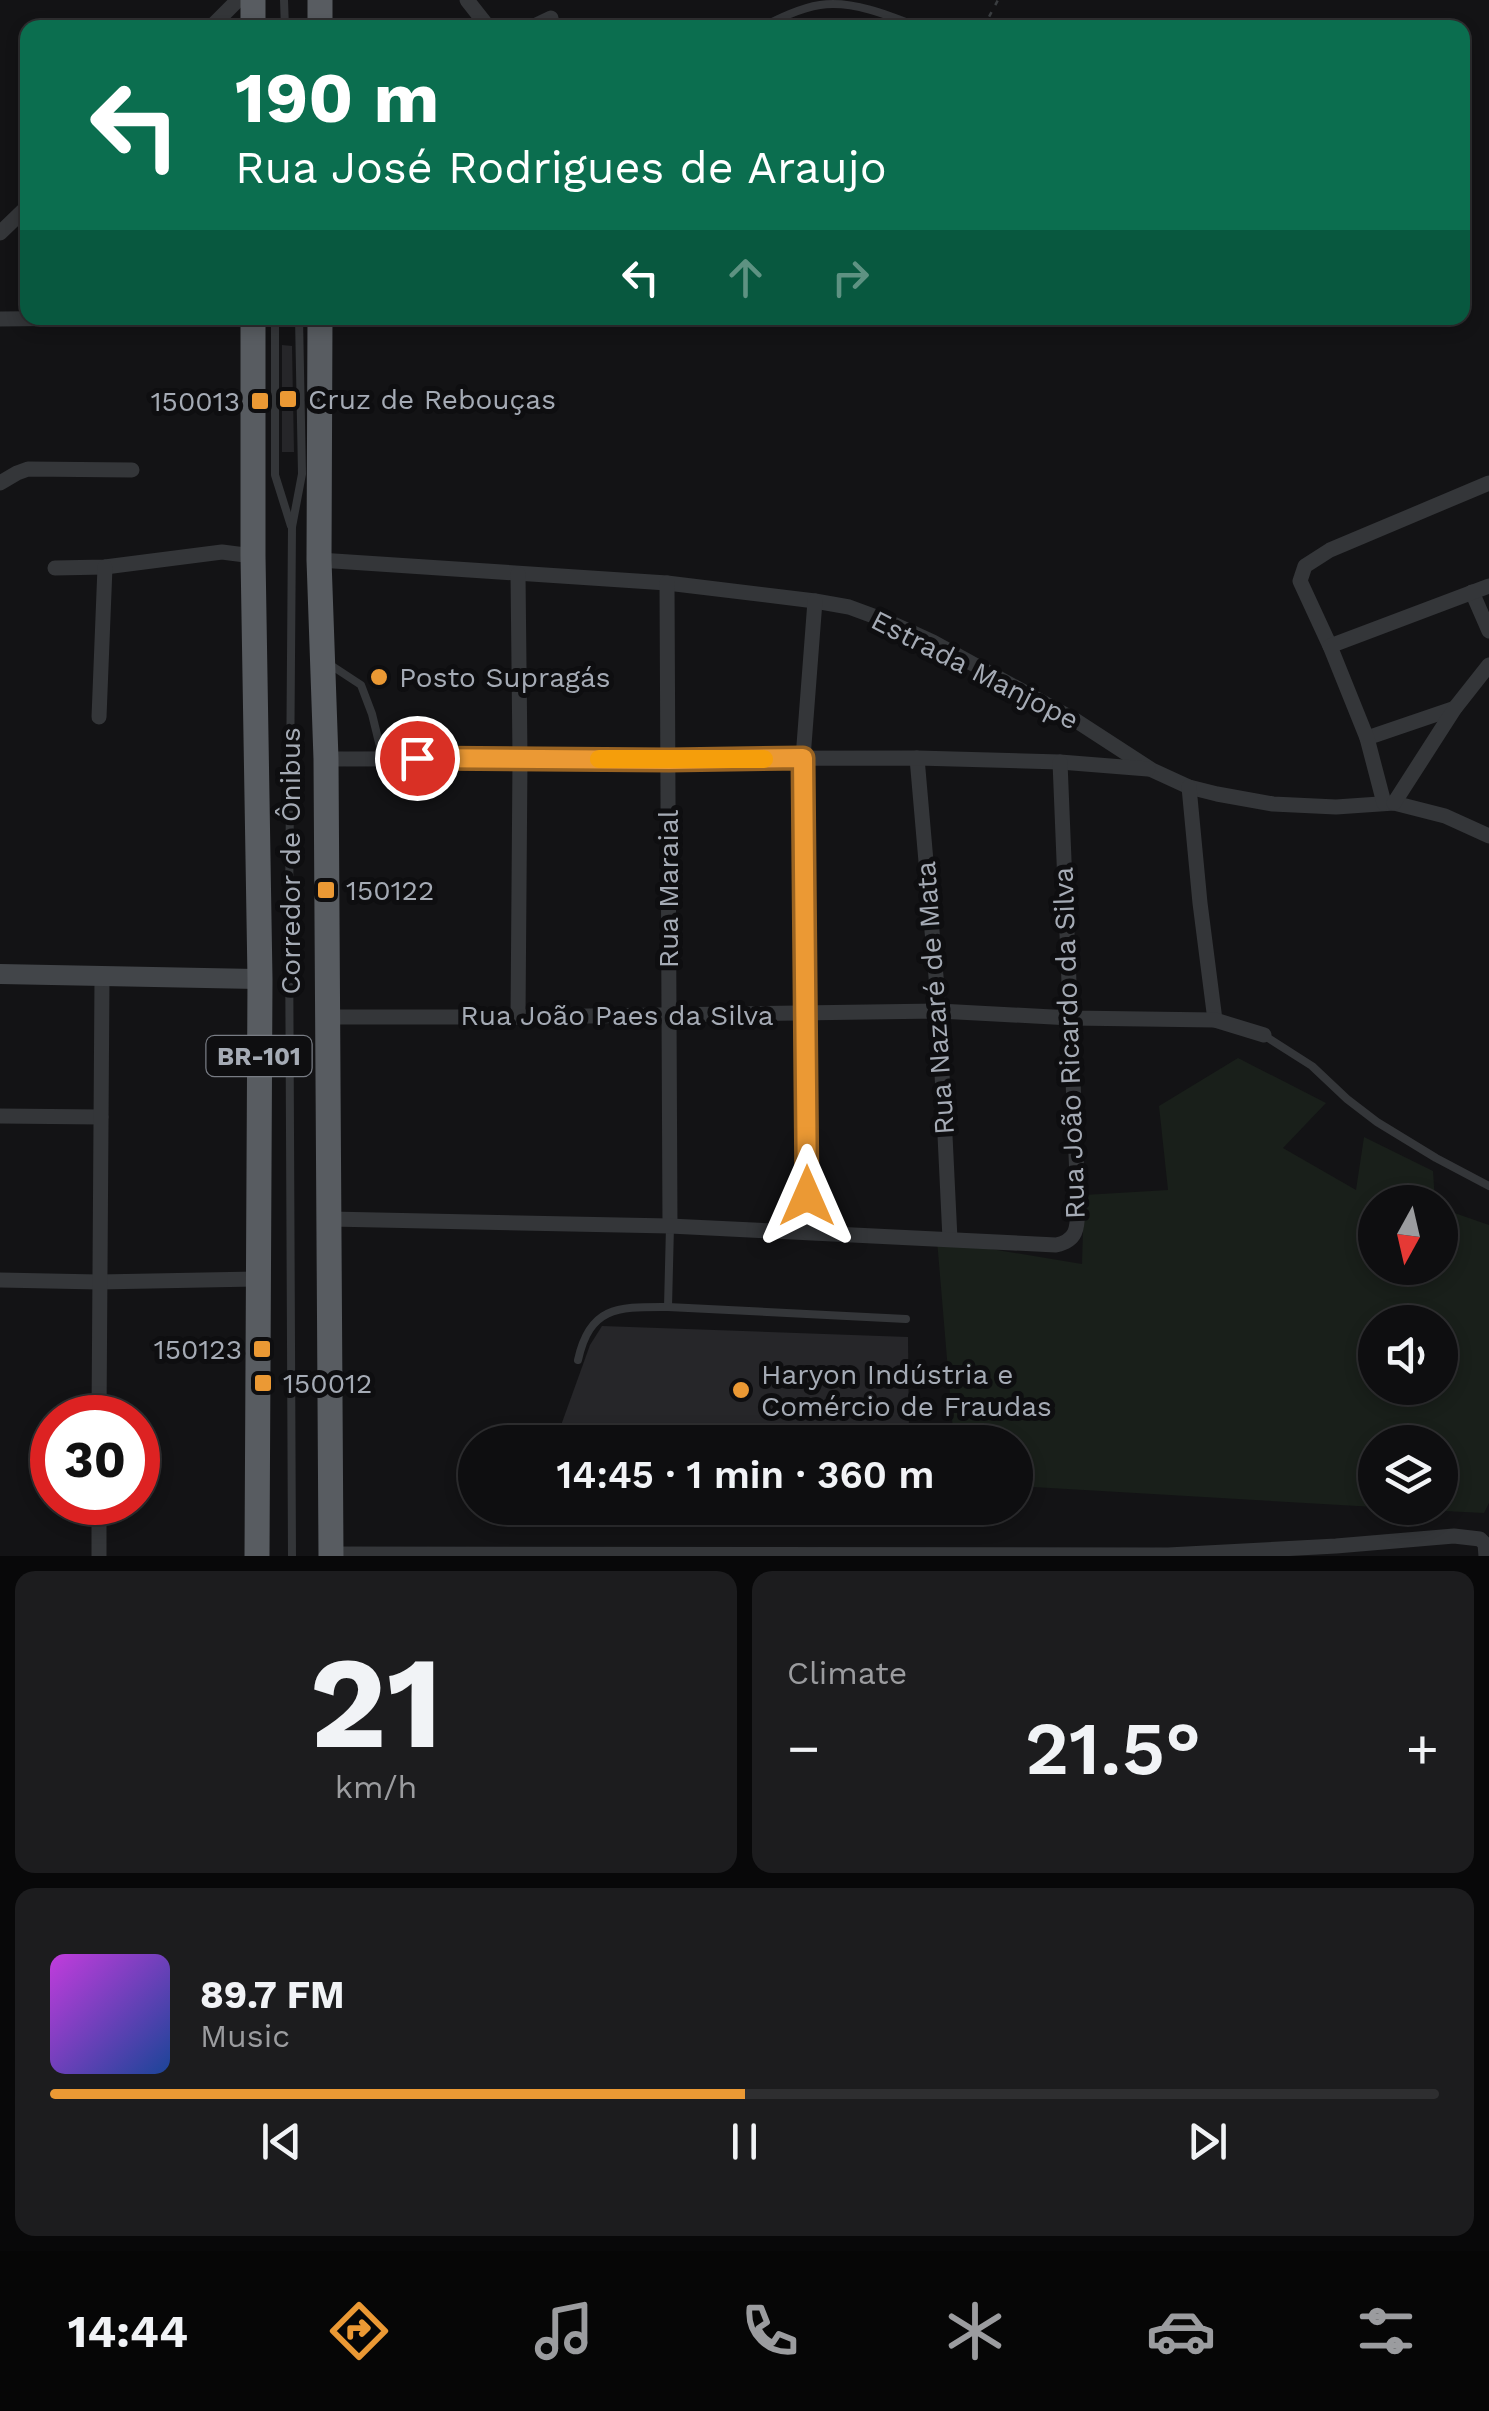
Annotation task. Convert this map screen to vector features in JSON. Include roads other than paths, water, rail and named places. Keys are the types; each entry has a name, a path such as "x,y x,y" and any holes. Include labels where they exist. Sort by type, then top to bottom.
{"highway":[{"name":"BR-101","path":"253,325 260,979 257,1556"},
{"name":"BR-101","path":"320,325 330,1555"}],"main road":[{"path":"0,974 260,979"}],"street":[{"path":"218,20 238,0"},
{"path":"467,0 483,20"},
{"path":"547,20 551,18"},
{"path":"0,233 20,214"},
{"path":"0,484 28,469 132,470"},
{"path":"1389,803 1367,738 1300,581 1302,572 1330,550 1489,483"},
{"path":"55,568 105,567 222,552 253,556"},
{"name":"Estrada Manjope","path":"319,560 667,583 849,607 933,642 1075,720 1152,770 1189,787 1273,804 1336,807 1389,803 1445,816 1489,836"},
{"path":"98,717 105,567"},
{"path":"518,574 518,1017"},
{"name":"Rua Maraial","path":"667,583 670,1226"},
{"path":"1330,646 1489,586"},
{"path":"1472,592 1489,632"},
{"path":"808,1232 803,758 814,601"},
{"path":"1389,803 1489,664"},
{"path":"1367,738 1455,708"},
{"path":"326,759 917,758 1060,762 1152,770"},
{"name":"Rua Nazaré de Mata","path":"917,758 939,1010 950,1239"},
{"name":"Rua João Ricardo da Silva","path":"330,1220 670,1226 1056,1245 1067,1242 1077,1225 1078,1204 1060,762"},
{"path":"1189,787 1215,1020"},
{"path":"99,1395 102,977"},
{"name":"Rua João Paes da Silva","path":"328,1017 939,1010 1070,1018 1215,1020 1264,1035"},
{"path":"0,1116 101,1117"},
{"path":"0,1280 257,1280"},
{"path":"98,1525 98,1556"},
{"path":"330,1555 1168,1556 1336,1551 1454,1536 1474,1537 1485,1544 1486,1556"}],"lane":[{"path":"780,20 819,4 854,6 901,20"},
{"name":"Corredor de Ônibus","path":"275,325 276,475 292,526"},
{"name":"Corredor de Ônibus","path":"292,1556 292,526 302,474 299,325"},
{"path":"322,660 361,685 383,759"},
{"path":"1264,1035 1312,1066 1377,1122 1489,1186"},
{"path":"668,1306 670,1226"},
{"path":"578,1360 581,1345 596,1320 633,1307 906,1319"}],"place":[{"name":"Cruz de Rebouças","path":"288,399"},
{"name":"150013","path":"260,401"},
{"name":"Posto Supragás","path":"379,677"},
{"name":"150122","path":"326,890"},
{"name":"150123","path":"262,1349"},
{"name":"150012","path":"263,1383"},
{"name":"Haryon Indústria e Comércio de Fraudas","path":"741,1390"}]}
